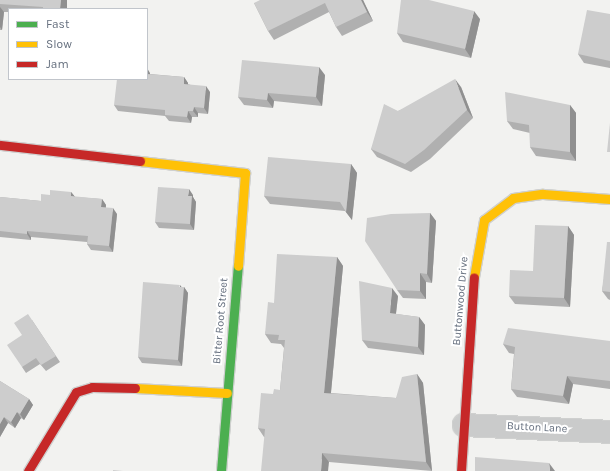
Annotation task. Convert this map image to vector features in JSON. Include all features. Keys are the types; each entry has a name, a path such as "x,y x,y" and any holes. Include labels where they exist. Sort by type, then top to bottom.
{"street":[{"name":"Bitter Root Street","path":"0,145 245,173 221,471"},
{"name":"Buttonwood Drive","path":"461,471 475,263 484,220 513,198 543,194 610,199"},
{"path":"28,471 76,392 92,387 105,387 227,393"},
{"name":"Button Lane","path":"464,424 610,432"}],"building":[{"path":"0,0 61,0 60,8 0,4"},
{"path":"260,0 361,0 367,12 336,27 325,3 268,31 254,3"},
{"path":"401,0 429,0 474,11 465,49 397,33"},
{"path":"587,10 610,14 610,61 578,54"},
{"path":"242,60 319,67 316,97 268,93 267,100 238,97"},
{"path":"148,74 184,77 184,84 206,86 204,108 194,107 193,111 188,111 187,117 165,115 165,110 114,105 117,80 148,80"},
{"path":"455,79 467,110 424,150 405,164 371,149 384,104 398,111"},
{"path":"505,92 570,105 570,152 530,147 529,125 507,121"},
{"path":"610,123 610,152 607,152"},
{"path":"268,157 351,164 346,212 340,202 264,196"},
{"path":"158,187 189,189 188,196 192,196 190,224 155,222"},
{"path":"50,190 71,192 71,196 102,199 101,207 113,208 109,246 87,244 88,236 27,231 27,234 0,231 0,197 41,201 41,194 50,195"},
{"path":"430,213 427,274 420,273 420,291 397,290 365,241 367,218 391,214"},
{"path":"535,225 568,226 564,298 509,296 510,270 533,271"},
{"path":"607,242 610,242 610,292 602,291"},
{"path":"277,254 337,257 324,393 396,398 402,377 417,374 426,462 322,453 321,471 261,471 265,429 258,428 261,393 273,394 274,389 280,390 285,340 278,340 279,335 265,334 268,302 274,303"},
{"path":"359,281 392,288 390,313 419,317 418,347 362,340"},
{"path":"143,282 180,285 179,287 184,287 178,360 138,357"},
{"path":"28,314 56,356 41,365 36,358 22,367 7,345 22,335 14,323"},
{"path":"508,328 610,341 610,381 567,376 563,396 511,389 515,347 503,344"},
{"path":"0,381 29,399 20,414 17,412 11,422 4,417 0,424"},
{"path":"475,457 549,463 550,471 475,471"}],"traffic: fast":[{"path":"221,471 238,266"}],"traffic: slow":[{"path":"140,161 245,173 238,266"},
{"path":"474,277 484,220 513,198 543,194 610,199"},
{"path":"135,388 227,393"}],"traffic: jam":[{"path":"0,145 140,161"},
{"path":"461,471 474,277"},
{"path":"28,471 76,392 92,387 135,388"}]}
